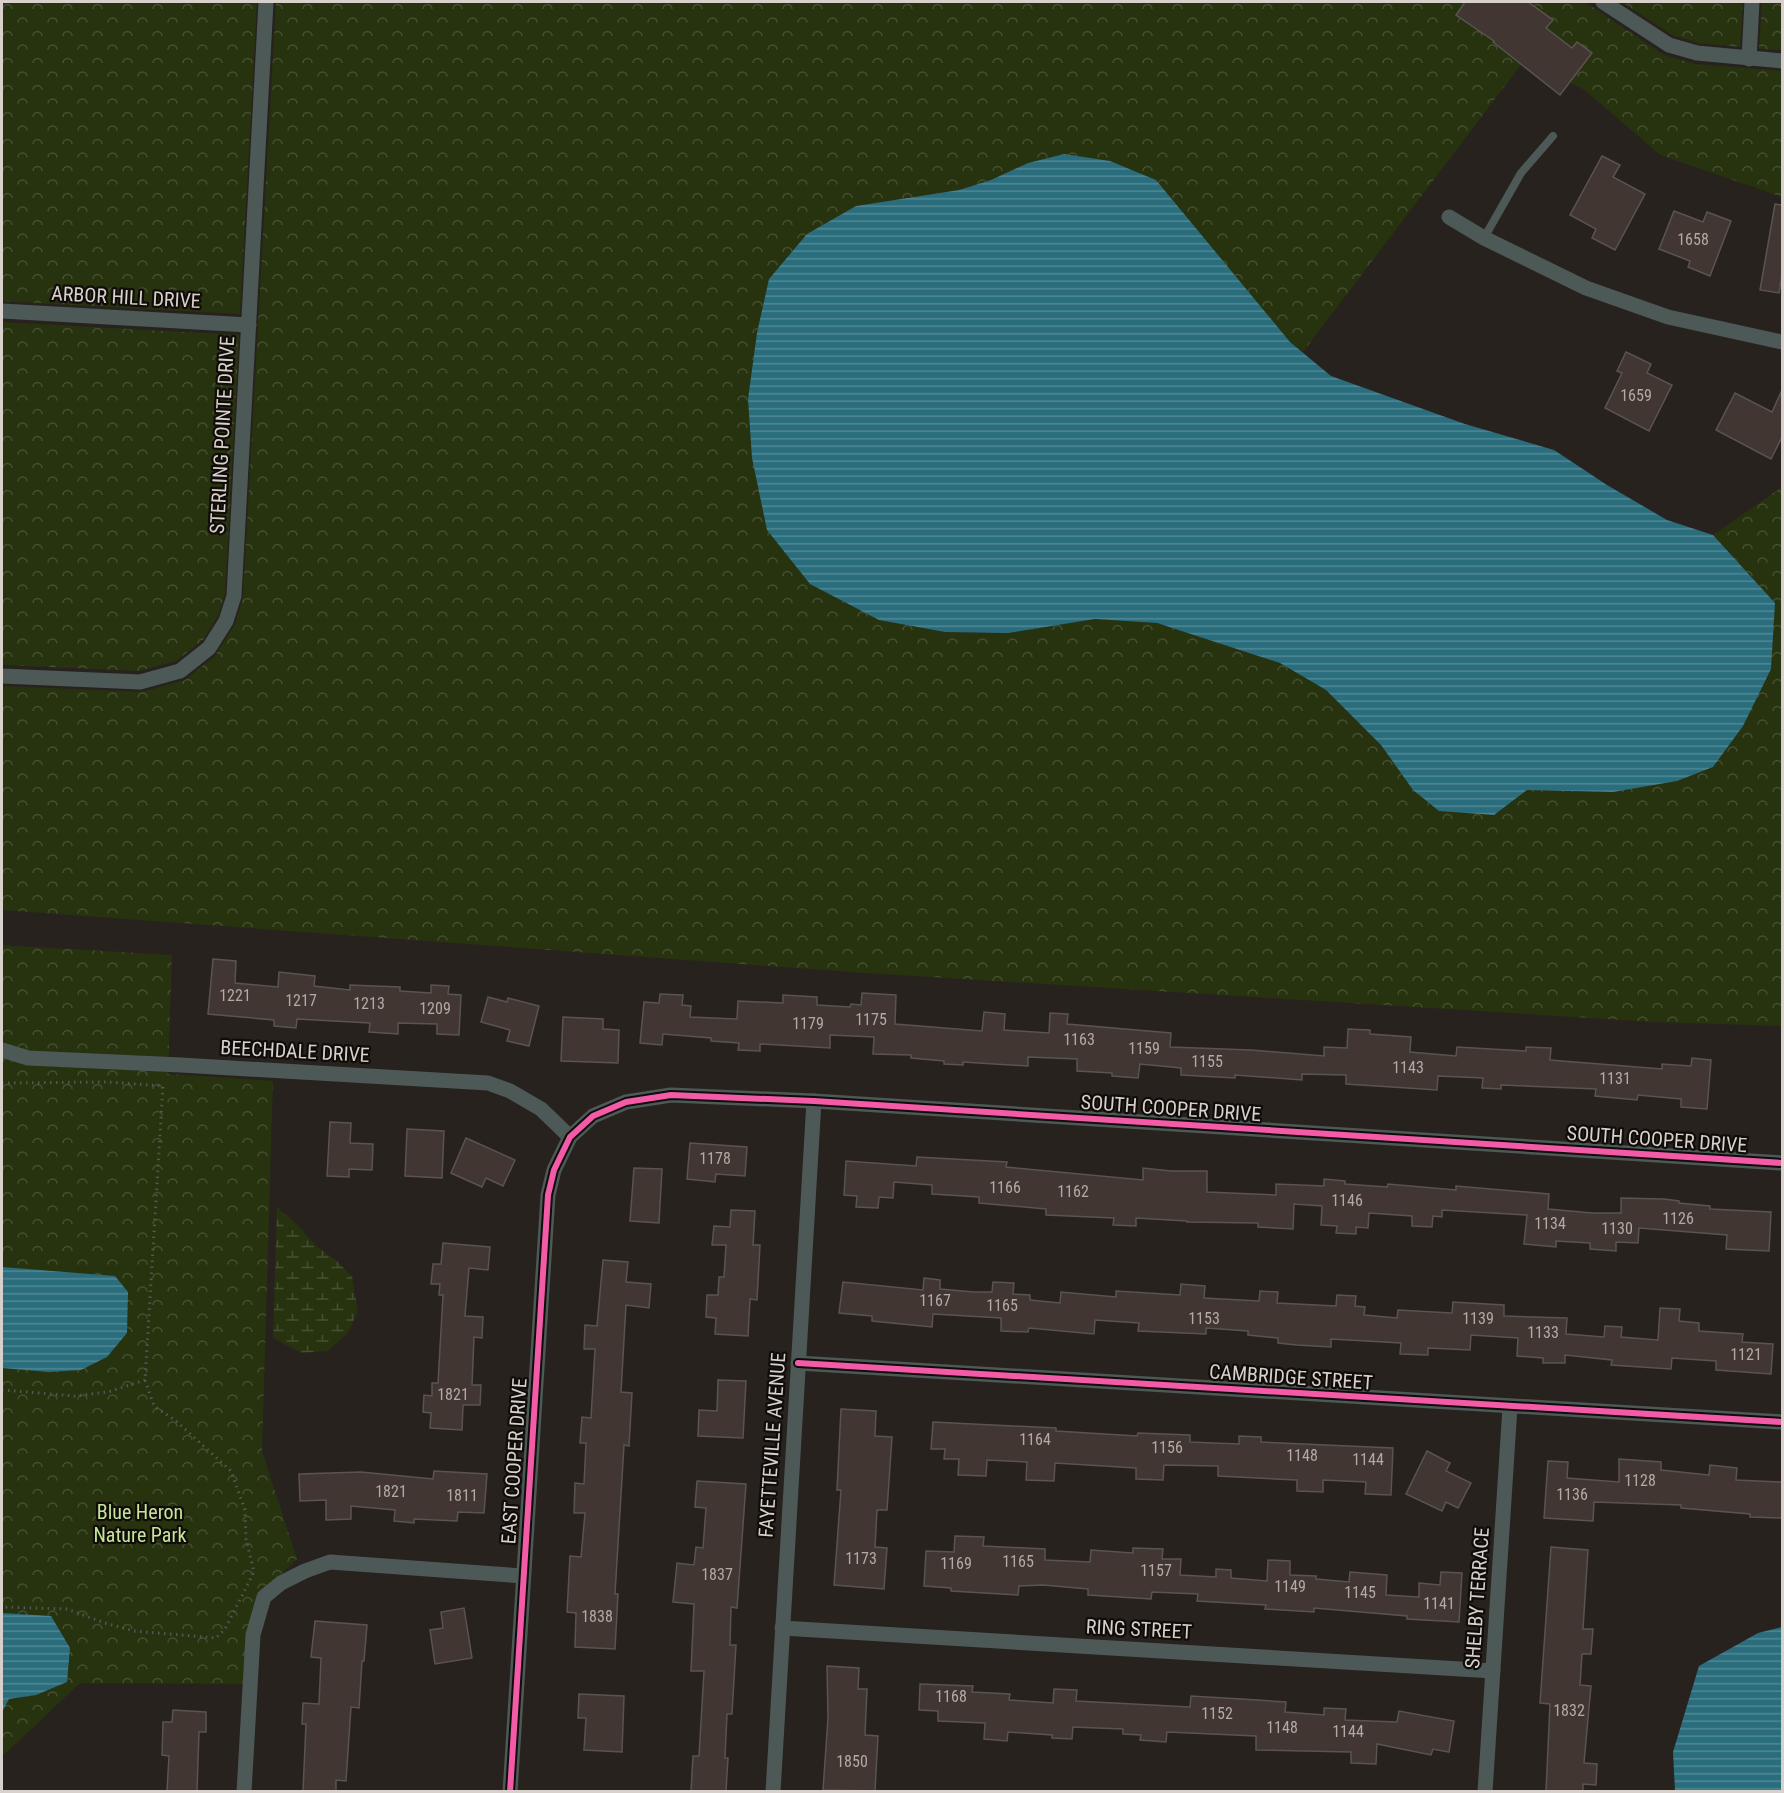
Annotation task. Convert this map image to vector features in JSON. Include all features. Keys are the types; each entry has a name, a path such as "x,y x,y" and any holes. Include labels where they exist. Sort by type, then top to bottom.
{"street":[{"name":"STERLING POINTE DRIVE","path":"2,676 140,682 180,671 209,648 226,621 234,596 266,2"},
{"path":"1603,2 1669,45 1697,53 1782,61"},
{"path":"1749,59 1752,2"},
{"path":"1449,217 1484,238 1586,288 1668,317 1782,342"},
{"name":"ARBOR HILL DRIVE","path":"2,311 249,325"},
{"name":"BEECHDALE DRIVE","path":"2,1050 28,1058 488,1083 510,1091 541,1109 570,1137"},
{"name":"SOUTH COOPER DRIVE","path":"570,1137 593,1116 604,1111 626,1102 671,1095 814,1101 1782,1163"},
{"name":"FAYETTEVILLE AVENUE","path":"773,1791 814,1101"},
{"name":"EAST COOPER DRIVE","path":"510,1791 548,1194 554,1170 570,1137"},
{"name":"CAMBRIDGE STREET","path":"798,1363 1782,1422"},
{"name":"SHELBY TERRACE","path":"1485,1791 1510,1407"},
{"path":"244,1791 253,1635 264,1597 274,1588 305,1571 330,1562 523,1576"},
{"name":"RING STREET","path":"782,1628 1493,1671"}],"lane":[{"path":"1484,238 1521,173 1553,136"}],"path":[{"path":"2,1083 108,1082 163,1086 145,1380 154,1406 176,1422 231,1471 245,1510 246,1539 254,1572 225,1629 216,1638 134,1631 67,1609 2,1607"},
{"path":"2,1390 75,1396 108,1392 145,1380"}],"green space":[{"path":"2,2 257,2 240,314 2,301"},
{"path":"276,2 1585,2 1664,55 1696,64 1782,71 1782,197 1660,155 1586,91 1526,58 1303,352 1290,342 1199,234 1064,154 1028,163 991,180 959,190 856,206 879,620 945,632 1008,633 1095,619 1157,623 1280,663 1326,690 1381,745 1413,790 1494,815 1527,790 1613,792 1775,603 1713,535 1782,487 1782,1026 1653,1022 851,972 2,910 2,686 142,692 185,680 215,656 235,624 243,597"},
{"path":"1622,2 1743,2 1740,47 1699,43 1672,35"},
{"path":"1762,2 1782,2 1782,50 1759,49"},
{"path":"2,322 239,335 225,594 218,616 203,640 176,661 139,671 2,665"},
{"name":"Blue Heron Nature Park","path":"2,945 172,955 168,1074 273,1081 262,1451 297,1559 258,1596 250,1684 80,1683 5,1754 2,1754"},
{"path":"277,1207 297,1224 316,1246 336,1260 352,1276 358,1311 348,1333 328,1351 301,1353 273,1338"}],"water":[{"path":"1064,154 1110,161 1156,180 1290,342 1331,376 1465,424 1554,450 1607,485 1667,520 1713,535 1775,603 1771,669 1743,726 1713,767 1677,781 1613,792 1527,790 1494,815 1439,811 1413,790 1381,745 1326,690 1280,663 1157,623 1095,619 1008,633 945,632 879,620 810,584 767,530 752,458 748,399 757,333 769,279 807,234 856,206 959,190 991,180 1028,163"},
{"path":"2,1267 115,1276 128,1292 127,1333 107,1357 81,1370 49,1372 2,1368"},
{"path":"2,1613 51,1616 70,1648 67,1682 36,1695 9,1699 2,1712"},
{"path":"1782,1627 1782,1791 1675,1791 1673,1752 1699,1666 1758,1633"}],"building":[{"path":"1465,2 1528,2 1553,20 1546,28 1572,48 1577,42 1592,53 1560,95 1494,41 1456,15"},
{"path":"1602,156 1620,165 1613,177 1645,194 1615,250 1592,238 1596,229 1570,215"},
{"path":"1775,204 1782,205 1782,275 1779,293 1760,290"},
{"path":"1674,211 1703,222 1707,212 1731,221 1710,276 1688,267 1690,261 1659,249"},
{"path":"1626,352 1651,364 1647,373 1672,385 1649,431 1605,408 1622,373 1617,371"},
{"path":"1782,390 1782,437 1771,459 1716,430 1735,393 1772,412"},
{"path":"213,959 236,961 235,983 278,987 279,972 315,976 314,986 350,990 350,985 400,987 400,991 431,993 431,985 449,986 448,994 461,995 459,1035 437,1034 437,1024 398,1023 398,1034 369,1032 370,1023 297,1019 296,1028 274,1026 274,1020 208,1014"},
{"path":"862,993 896,995 895,1024 982,1031 984,1012 1005,1014 1004,1030 1049,1033 1050,1013 1068,1014 1067,1024 1171,1033 1170,1047 1324,1056 1324,1047 1347,1048 1348,1029 1370,1030 1370,1034 1411,1037 1410,1052 1456,1056 1457,1047 1526,1051 1526,1047 1551,1048 1550,1060 1662,1069 1662,1064 1691,1066 1692,1058 1711,1060 1707,1109 1681,1107 1681,1099 1638,1095 1637,1100 1595,1096 1596,1089 1501,1085 1501,1089 1482,1088 1483,1078 1438,1076 1437,1090 1346,1084 1346,1075 1302,1074 1302,1080 1235,1075 1235,1078 1181,1075 1181,1068 1140,1064 1138,1078 1112,1076 1112,1073 1077,1071 1077,1059 1028,1057 1028,1066 963,1062 963,1065 944,1064 944,1061 911,1058 911,1055 873,1054 874,1037 830,1035 830,1048 760,1044 760,1051 738,1050 739,1043 711,1041 711,1038 663,1034 662,1045 640,1043 644,1002 659,1003 660,994 683,995 682,1005 691,1006 690,1017 737,1019 738,1001 783,1003 783,995 817,997 817,1005 850,1007 851,1004 861,1005"},
{"path":"488,997 507,1002 508,998 539,1006 529,1046 507,1041 510,1030 481,1022"},
{"path":"563,1017 603,1019 603,1029 619,1030 618,1063 561,1061"},
{"path":"330,1122 351,1123 350,1143 373,1144 372,1170 349,1169 349,1177 327,1176"},
{"path":"407,1129 444,1131 442,1178 405,1176"},
{"path":"466,1138 515,1160 503,1186 486,1178 482,1187 451,1173"},
{"path":"690,1143 747,1147 745,1176 716,1174 715,1182 687,1179"},
{"path":"917,1157 1007,1162 1006,1167 1143,1180 1143,1168 1207,1171 1207,1192 1276,1195 1276,1184 1324,1186 1324,1179 1345,1181 1345,1184 1387,1187 1388,1184 1456,1190 1456,1186 1549,1194 1548,1209 1592,1213 1621,1213 1621,1198 1664,1199 1710,1206 1710,1209 1771,1212 1769,1251 1726,1249 1727,1235 1639,1228 1638,1243 1616,1242 1616,1251 1590,1249 1590,1243 1556,1241 1556,1247 1524,1244 1527,1215 1442,1210 1442,1217 1433,1216 1432,1227 1412,1226 1412,1216 1369,1213 1368,1228 1356,1227 1356,1234 1336,1233 1337,1226 1321,1225 1322,1206 1294,1204 1293,1229 1258,1227 1258,1223 1187,1222 1136,1218 1136,1226 1113,1225 1114,1218 1046,1215 1046,1209 979,1203 979,1197 932,1194 932,1185 894,1182 893,1198 879,1197 878,1208 856,1207 857,1196 844,1195 846,1161 916,1166"},
{"path":"634,1168 662,1169 659,1223 630,1221"},
{"path":"731,1210 755,1211 753,1245 760,1245 757,1300 750,1299 748,1336 715,1334 716,1318 706,1317 707,1295 718,1295 719,1277 724,1277 726,1245 712,1245 714,1226 730,1227"},
{"path":"443,1243 490,1247 488,1270 469,1268 465,1316 483,1317 482,1338 474,1337 472,1385 481,1385 480,1405 463,1405 462,1430 430,1428 431,1413 423,1412 424,1395 432,1396 432,1383 438,1383 443,1295 439,1295 440,1284 431,1284 433,1264 441,1264"},
{"path":"603,1260 628,1262 626,1282 651,1284 649,1308 626,1305 621,1392 632,1393 629,1446 624,1445 615,1594 618,1594 615,1649 575,1647 576,1613 567,1612 570,1556 581,1557 585,1513 574,1513 575,1483 584,1484 586,1443 580,1443 582,1417 591,1418 595,1349 584,1349 585,1325 597,1326"},
{"path":"924,1278 940,1280 940,1289 974,1292 992,1292 993,1282 1014,1283 1013,1294 1030,1295 1030,1300 1060,1303 1061,1292 1116,1297 1116,1291 1180,1295 1181,1284 1205,1286 1204,1298 1259,1301 1260,1291 1278,1292 1277,1303 1336,1306 1337,1295 1356,1296 1355,1306 1365,1307 1364,1315 1397,1318 1398,1310 1452,1313 1453,1302 1504,1305 1504,1316 1567,1318 1566,1334 1604,1337 1605,1326 1622,1327 1621,1337 1658,1340 1660,1308 1680,1309 1679,1321 1699,1323 1699,1331 1743,1334 1742,1342 1773,1344 1771,1374 1716,1370 1716,1361 1672,1358 1671,1369 1611,1365 1612,1360 1565,1355 1565,1363 1543,1363 1543,1358 1517,1356 1518,1338 1471,1335 1470,1350 1428,1348 1428,1355 1400,1354 1401,1343 1331,1339 1331,1347 1297,1345 1278,1343 1278,1338 1248,1335 1248,1331 1206,1328 1206,1334 1138,1331 1139,1323 1095,1320 1094,1334 1029,1328 1028,1332 1001,1331 1001,1318 933,1314 932,1327 872,1321 872,1316 839,1313 843,1282 923,1290"},
{"path":"718,1380 746,1381 743,1438 698,1436 699,1410 717,1411"},
{"path":"841,1409 876,1411 875,1436 892,1437 887,1510 877,1510 875,1547 887,1548 884,1589 834,1585 841,1490 837,1490"},
{"path":"933,1422 1056,1428 1056,1431 1137,1436 1138,1433 1190,1435 1190,1442 1239,1444 1239,1436 1261,1437 1261,1442 1393,1448 1391,1495 1365,1494 1366,1482 1323,1480 1323,1492 1297,1491 1297,1480 1218,1476 1218,1466 1164,1465 1163,1480 1136,1479 1136,1468 1055,1463 1054,1481 1026,1480 1027,1462 987,1460 986,1476 958,1475 959,1459 944,1459 945,1449 931,1449"},
{"path":"1427,1451 1450,1463 1446,1471 1471,1483 1458,1508 1446,1502 1442,1511 1406,1494"},
{"path":"1619,1459 1661,1462 1661,1470 1709,1475 1710,1465 1737,1468 1736,1480 1782,1482 1782,1518 1750,1517 1750,1514 1681,1508 1681,1505 1594,1502 1593,1521 1544,1518 1548,1461 1568,1462 1567,1478 1619,1482"},
{"path":"434,1471 487,1474 484,1513 458,1512 457,1521 414,1519 414,1523 394,1521 395,1510 351,1506 351,1519 326,1520 326,1500 300,1501 299,1474 361,1472 433,1479"},
{"path":"697,1481 746,1484 737,1608 731,1607 730,1645 736,1645 732,1714 727,1714 726,1791 691,1791 693,1756 699,1756 704,1671 691,1671 694,1604 673,1602 677,1563 694,1565 696,1547 703,1548 706,1508 695,1507"},
{"path":"955,1536 984,1537 983,1546 1045,1549 1045,1560 1090,1562 1091,1550 1133,1553 1133,1548 1163,1549 1162,1559 1181,1559 1180,1575 1216,1577 1216,1569 1231,1570 1231,1578 1267,1581 1268,1560 1290,1561 1290,1575 1316,1576 1316,1579 1349,1582 1350,1572 1387,1575 1386,1595 1419,1597 1419,1583 1440,1585 1441,1572 1462,1573 1459,1622 1407,1619 1407,1616 1314,1608 1314,1612 1265,1609 1266,1605 1197,1601 1198,1594 1152,1592 1151,1599 1088,1595 1088,1589 1043,1585 1019,1586 1018,1595 951,1591 951,1588 924,1586 926,1551 954,1552"},
{"path":"1551,1547 1588,1550 1583,1629 1593,1629 1591,1654 1582,1654 1580,1685 1591,1686 1584,1763 1597,1764 1596,1785 1583,1784 1583,1791 1546,1791 1550,1704 1540,1703"},
{"path":"464,1608 472,1658 435,1664 430,1630 443,1628 441,1612"},
{"path":"315,1621 367,1625 359,1708 351,1707 346,1781 336,1780 336,1791 303,1791 306,1724 302,1724 303,1703 319,1704 321,1658 311,1657"},
{"path":"827,1666 859,1668 858,1689 867,1689 865,1735 878,1736 875,1791 823,1790 828,1718"},
{"path":"920,1684 973,1686 972,1692 1010,1694 1009,1700 1053,1703 1054,1689 1077,1690 1076,1701 1190,1707 1191,1696 1286,1702 1285,1712 1324,1715 1324,1708 1346,1709 1345,1720 1397,1722 1399,1711 1454,1721 1449,1752 1433,1749 1431,1755 1377,1744 1376,1764 1351,1763 1351,1752 1256,1750 1256,1736 1167,1732 1166,1742 1140,1740 1141,1735 1123,1734 1123,1729 1073,1727 1072,1739 1052,1738 1052,1735 1008,1732 1007,1741 984,1739 985,1723 938,1721 938,1711 919,1710"},
{"path":"579,1694 624,1696 622,1752 584,1750 586,1718 578,1718"},
{"path":"173,1710 206,1712 206,1732 199,1732 197,1791 167,1791 169,1756 162,1755 163,1722 172,1722"}],"cycle path":[{"path":"510,1792 548,1195 554,1170 570,1137 593,1116 626,1102 671,1095 814,1101 1782,1163"},
{"path":"798,1363 1782,1422"}]}
